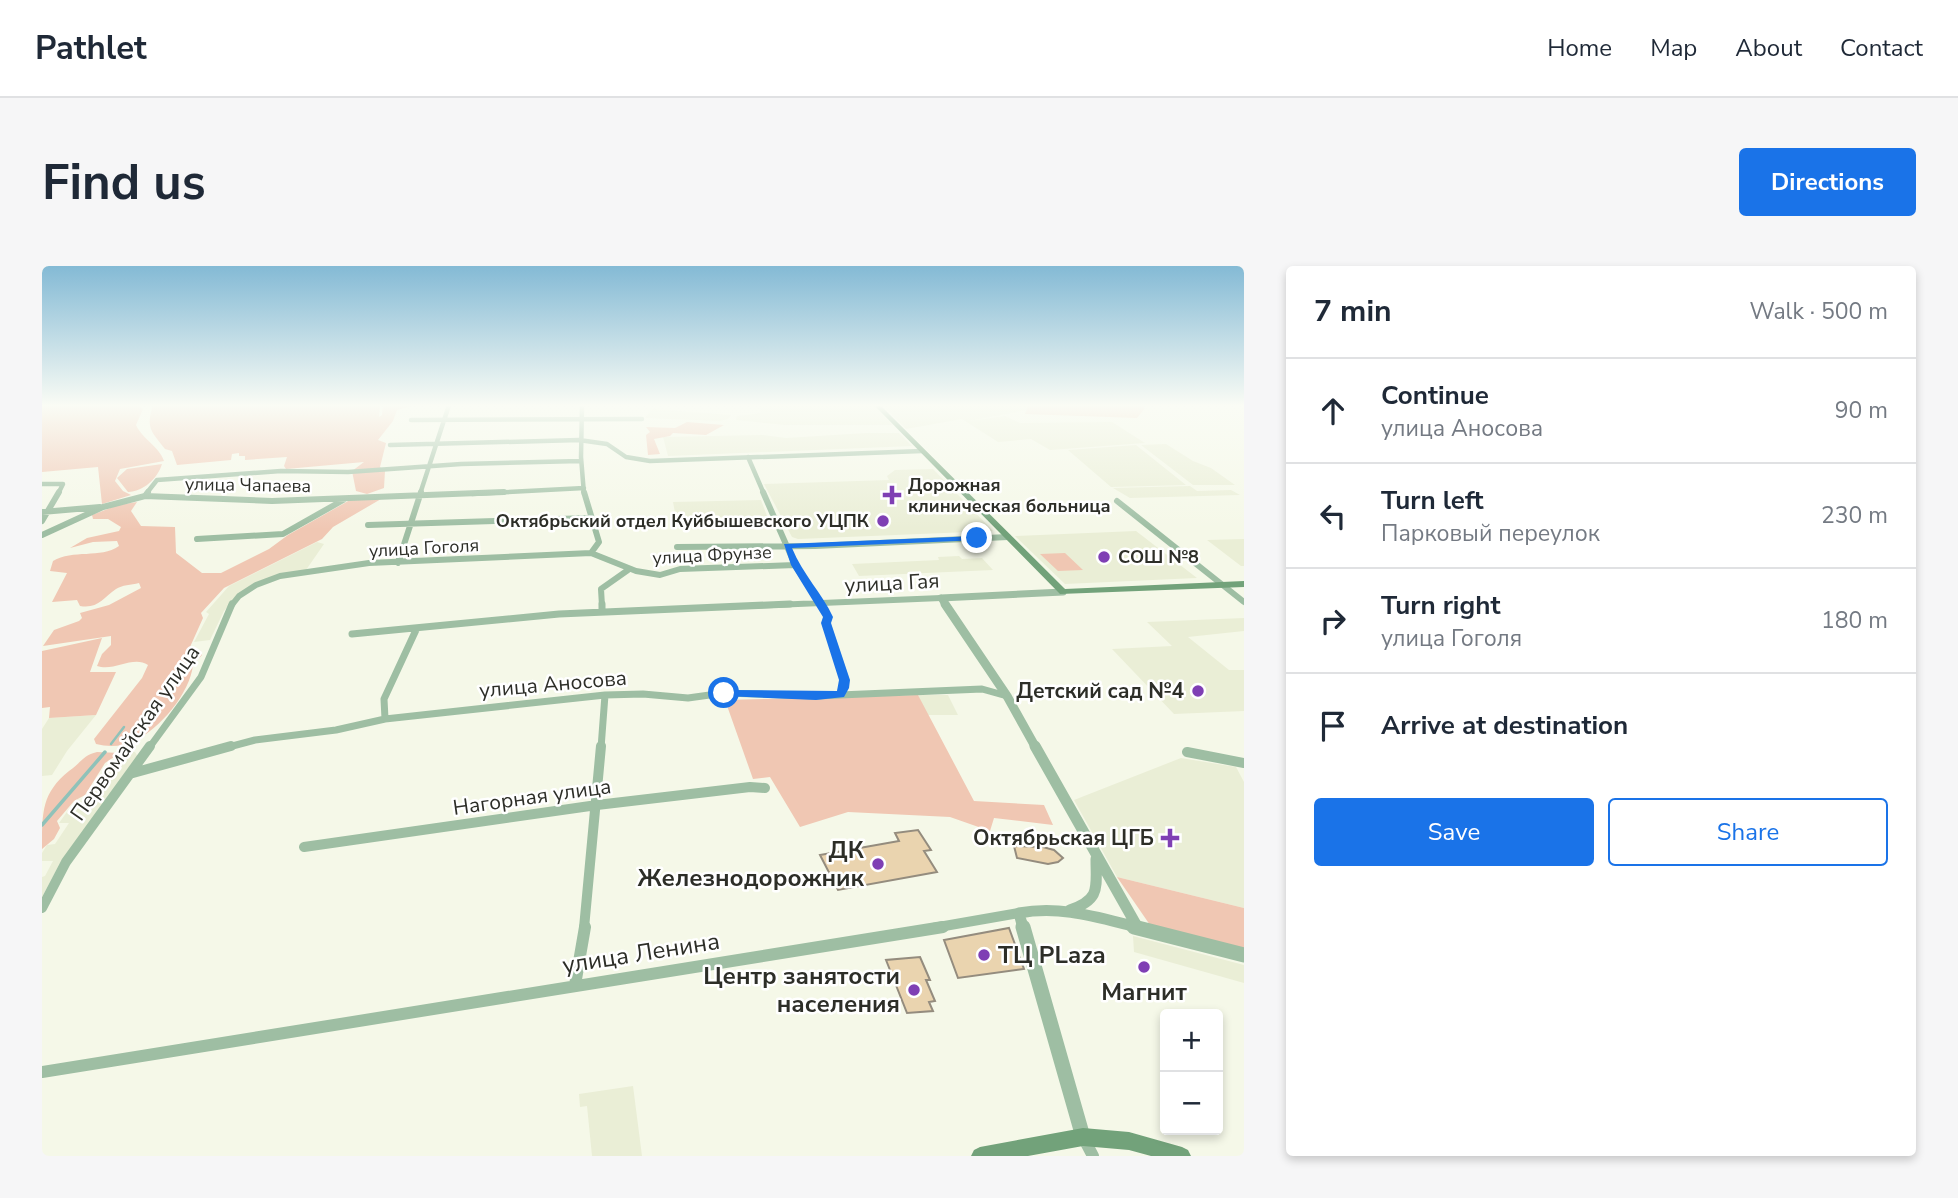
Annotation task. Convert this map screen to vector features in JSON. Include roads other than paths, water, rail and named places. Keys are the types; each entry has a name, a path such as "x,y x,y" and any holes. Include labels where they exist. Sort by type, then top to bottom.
{"main road":[{"path":"918,447 1063,592"},
{"name":"улица Гая","path":"1063,592 1244,584"},
{"path":"981,1156 1083,1137 1129,1141 1182,1156"}],"street":[{"path":"398,563 417,497 436,447"},
{"path":"579,447 584,488 598,542 591,553"},
{"path":"614,447 626,457 650,461 922,451"},
{"path":"748,457 795,565 814,597 822,603 844,680 840,694"},
{"path":"145,496 157,480 281,471 348,472 461,464 580,461"},
{"path":"42,484 63,484 42,522"},
{"name":"улица Чапаева","path":"103,507 145,496 272,501 584,488"},
{"path":"197,538 283,534 351,496"},
{"path":"1116,501 1244,603"},
{"path":"42,512 103,507"},
{"path":"42,535 103,507"},
{"path":"368,525 590,518"},
{"path":"677,547 787,546 1008,537"},
{"name":"улица Гоголя","path":"259,584 321,569 591,553"},
{"name":"улица Фрунзе","path":"591,553 628,570 667,574 680,569 795,565"},
{"path":"602,612 601,589 628,570"},
{"name":"Первомайская улица","path":"42,908 66,862 133,774 201,677 211,660 227,612 240,595 259,584"},
{"name":"улица Гая","path":"352,634 602,612 1063,592"},
{"path":"941,598 999,682 1138,928"},
{"path":"385,719 384,699 416,630"},
{"name":"улица Аносова","path":"982,689 999,682"},
{"name":"улица Аносова","path":"133,774 226,746 336,730 385,719 605,695 643,694 688,698 724,693 816,696 982,689 1007,696"},
{"path":"575,985 589,900 605,695"},
{"path":"1187,752 1244,763"},
{"name":"Нагорная улица","path":"304,847 597,805 765,788"},
{"path":"1070,910 1087,904 1096,892 1098,878 1095,852"},
{"name":"улица Ленина","path":"42,1072 851,943 1041,909 1070,910 1244,956"},
{"path":"1018,913 1083,1137 1093,1156"}],"waterway":[{"path":"111,744 124,727"},
{"path":"42,825 105,752"}],"place":[{"name":"Дорожная клиническая больница","path":"892,495"},
{"name":"Октябрьский отдел Куйбышевского УЦПК","path":"883,521"},
{"name":"СОШ №8","path":"1104,557"},
{"name":"Детский сад №4","path":"1198,691"},
{"name":"Октябрьская ЦГБ","path":"1170,838"},
{"name":"ДК Железнодорожник","path":"878,864"},
{"name":"ТЦ PLaza","path":"984,955"},
{"name":"Магнит","path":"1144,967"},
{"name":"Центр занятости населения","path":"914,990"}]}
